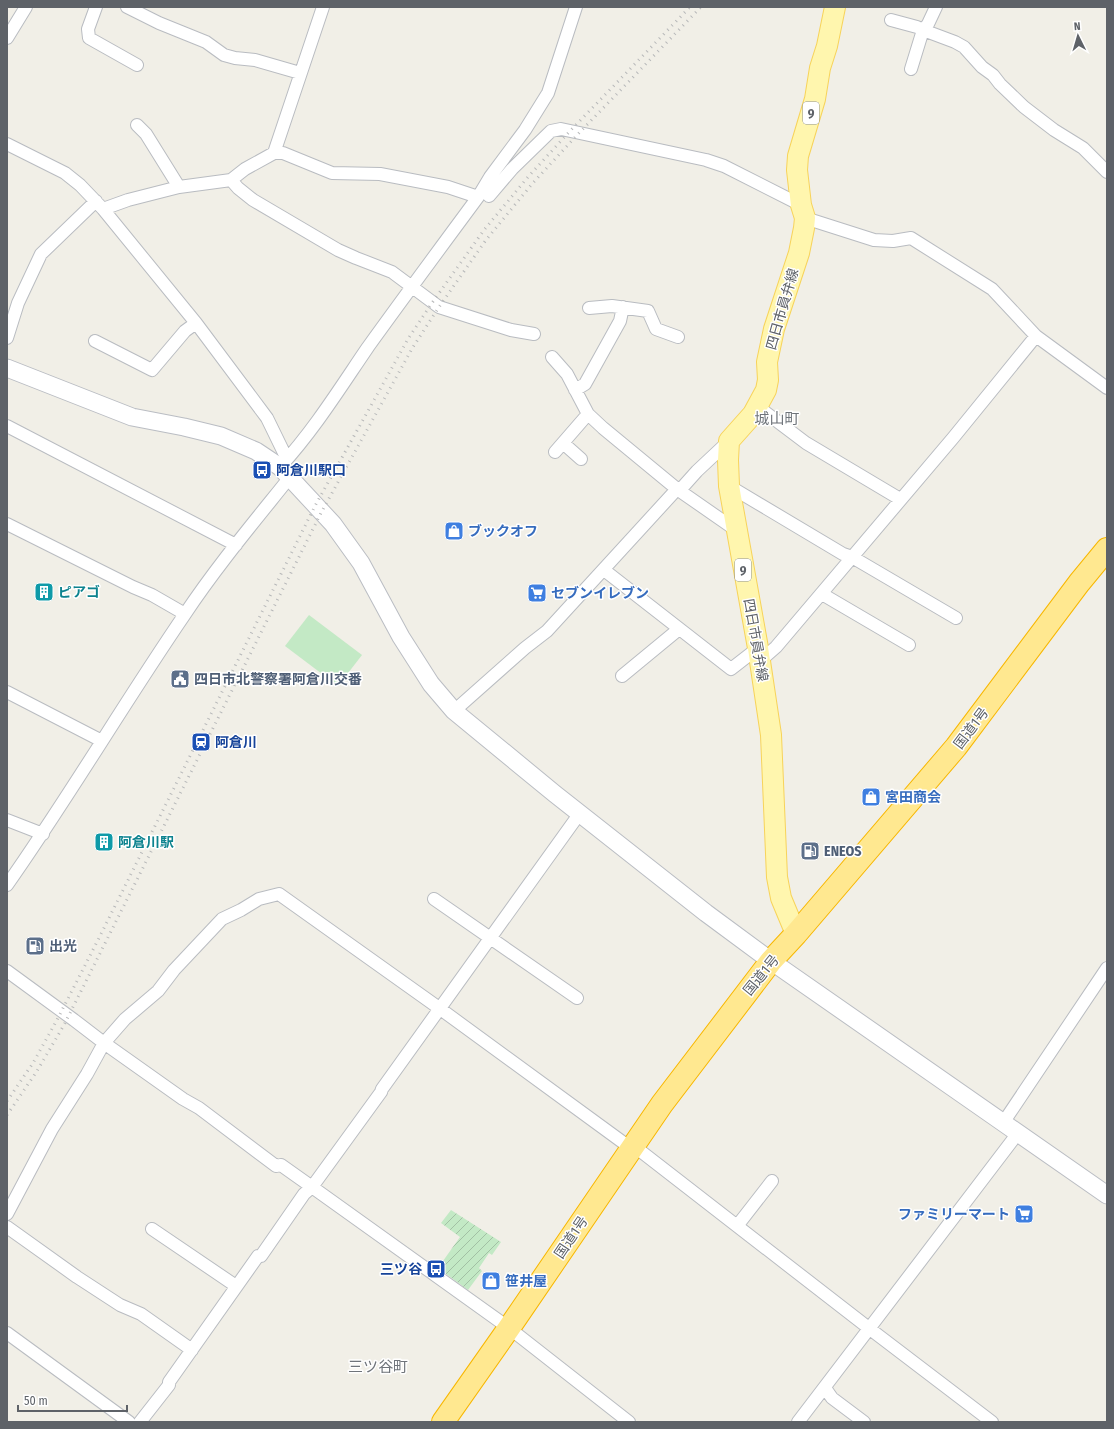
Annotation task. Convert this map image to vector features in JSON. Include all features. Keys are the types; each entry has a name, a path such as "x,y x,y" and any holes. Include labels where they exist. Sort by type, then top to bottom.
{"highway":[{"name":"国道1号","path":"442,1422 509,1328 662,1104 771,961 796,934 956,747 1079,583 1107,549"}],"main road":[{"name":"四日市員弁線","path":"796,934 781,898 777,877 771,735 759,654 729,486 728,460 729,441 753,414 766,390 768,380 767,362 774,329 799,253 804,228 797,170 798,156 815,99 820,68 827,46 834,7"}],"street":[{"path":"7,38 26,7"},
{"path":"96,7 88,29 89,38 137,65"},
{"path":"127,7 159,23 206,42 224,55 235,58 255,60 300,73"},
{"path":"274,153 300,73 324,7"},
{"path":"7,885 43,834 185,614 236,545 329,404 369,346 525,130 548,93 576,7"},
{"path":"911,69 923,30 928,24 936,7"},
{"path":"891,20 916,27 956,42 964,47 982,67 993,75 1000,84 1024,107 1059,133 1083,148 1107,172"},
{"path":"137,125 146,134 179,187"},
{"path":"7,338 18,303 41,254 99,205 128,200 179,187 231,180 274,153 283,153 332,173 380,174 480,193 488,196 512,169 550,131 561,129 706,160 724,166 803,212 874,240 893,241 911,238 992,289 1036,336 1107,388"},
{"path":"7,144 65,173 80,185 99,205 196,323 267,418 286,468 333,524 361,563 401,637 431,684 454,711 706,913 771,961 1107,1195"},
{"path":"231,180 238,188 253,200 338,250 392,272 439,307 511,330 534,334"},
{"path":"589,308 612,306 648,311 656,329 678,337"},
{"path":"575,390 585,384 620,321 623,307"},
{"path":"95,341 152,370 185,331 196,323"},
{"path":"604,570 731,669 759,654 776,648 900,499 953,438 1036,336"},
{"path":"552,357 567,374 588,414 678,490 736,530"},
{"path":"7,368 132,417 221,436 256,451 286,468"},
{"path":"757,406 806,443 900,499"},
{"path":"581,459 559,447 588,414"},
{"path":"7,426 236,545"},
{"path":"454,711 525,648 547,631 678,490 729,441"},
{"path":"729,486 843,554 852,557 956,618"},
{"path":"7,524 152,595 185,614"},
{"path":"822,594 909,645"},
{"path":"622,676 679,629"},
{"path":"7,692 102,741"},
{"path":"140,1422 169,1385 169,1382 236,1286 258,1256 261,1256 304,1194 312,1187 381,1092 439,1008 580,813"},
{"path":"7,820 43,834"},
{"path":"7,1214 52,1129 87,1074 104,1043 125,1019 158,992 174,970 222,919 259,899 279,894 633,1147 992,1422"},
{"path":"434,899 577,998"},
{"path":"1003,1123 1107,968"},
{"path":"7,971 104,1043 183,1099 199,1108 276,1166 281,1166 312,1187 509,1328 629,1422"},
{"path":"798,1422 1018,1133"},
{"path":"737,1226 772,1180"},
{"path":"7,1227 77,1277 120,1305 141,1314 192,1350"},
{"path":"152,1228 236,1286"},
{"path":"7,1333 129,1422"},
{"path":"825,1388 832,1398 864,1422"}],"green space":[{"path":"309,615 362,655 338,686 285,646"},
{"path":"451,1210 501,1242 492,1255 489,1253 479,1268 482,1271 468,1290 438,1268 460,1237 441,1223"}],"railway":[{"path":"7,1101 33,1063 57,1020 315,506 408,339 484,230 528,177 570,131 690,7"},
{"path":"7,1115 37,1071 64,1025 322,511 413,347 486,240 532,184 579,133 701,7"}],"place":[{"name":"阿倉川駅口","path":"262,470"},
{"name":"ブックオフ","path":"454,531"},
{"name":"ピアゴ","path":"44,592"},
{"name":"セブンイレブン","path":"537,593"},
{"name":"四日市北警察署阿倉川交番","path":"180,679"},
{"name":"阿倉川","path":"201,742"},
{"name":"宮田商会","path":"871,797"},
{"name":"阿倉川駅","path":"104,842"},
{"name":"ENEOS","path":"810,851"},
{"name":"出光","path":"35,946"},
{"name":"ファミリーマート","path":"1024,1214"},
{"name":"三ツ谷","path":"436,1269"},
{"name":"笹井屋","path":"491,1281"}],"district":[{"name":"城山町","path":"777,419"},
{"name":"三ツ谷町","path":"378,1367"}]}
